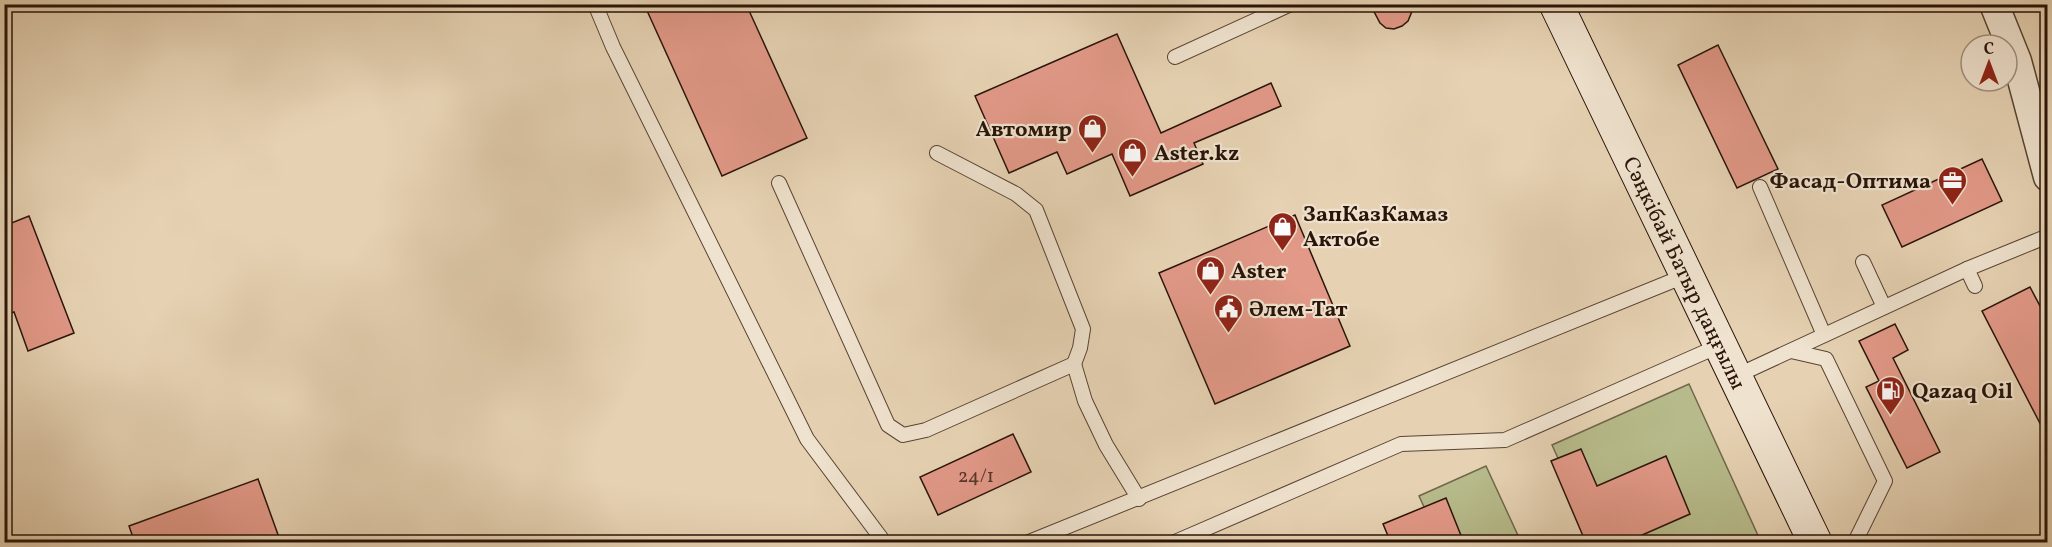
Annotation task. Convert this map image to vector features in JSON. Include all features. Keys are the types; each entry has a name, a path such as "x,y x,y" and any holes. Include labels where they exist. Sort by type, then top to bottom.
{"main road":[{"name":"Сәңкібай Батыр даңғылы","path":"1556,4 1815,543"}],"street":[{"path":"1994,4 2017,61 2048,177"}],"lane":[{"path":"595,4 613,47 807,439 884,543"},
{"path":"1175,57 1291,4"},
{"path":"937,153 1016,194 1036,210 1083,329 1080,348 1074,364 1085,401 1106,445 1139,499"},
{"path":"779,183 888,425 903,435 926,430 1074,364"},
{"path":"1760,188 1824,335"},
{"path":"1736,376 1966,269 2048,236"},
{"path":"1863,262 1884,307"},
{"path":"1966,269 1975,286"},
{"path":"1029,543 1687,275"},
{"path":"1175,543 1401,444 1504,440 1721,345"},
{"path":"1791,351 1826,359 1885,481 1855,543"}],"green space":[{"path":"1689,384 1761,542 1596,542 1552,445"},
{"path":"1486,466 1521,542 1440,542 1419,496"}],"building":[{"path":"644,4 746,4 807,138 722,176"},
{"path":"1370,4 1415,4 1408,21 1394,29 1386,28 1380,23"},
{"path":"1117,34 1161,133 1271,83 1281,106 1194,143 1203,164 1130,196 1112,154 1067,174 1057,152 1009,173 975,96"},
{"path":"1718,45 1778,169 1737,188 1678,65"},
{"path":"1982,159 2002,201 1902,247 1882,205"},
{"path":"1295,215 1350,346 1215,404 1159,273"},
{"path":"29,216 74,333 28,351 14,312 4,315 4,226"},
{"path":"2030,287 2048,321 2048,439 1982,311"},
{"path":"1895,324 1908,350 1893,358 1940,452 1907,468 1866,387 1879,381 1859,341"},
{"path":"1013,434 1031,472 938,515 920,477"},
{"path":"1581,449 1597,486 1666,456 1690,514 1624,543 1586,543 1551,461"},
{"path":"258,479 281,543 135,543 129,526"},
{"path":"1446,498 1464,543 1391,543 1383,524"}],"place":[{"name":"Автомир","path":"1093,154"},
{"name":"Aster.kz","path":"1133,178"},
{"name":"Фасад-Оптима","path":"1952,206"},
{"name":"ЗапКазКамаз Актобе","path":"1282,252"},
{"name":"Aster","path":"1210,296"},
{"name":"Әлем-Тат","path":"1228,334"},
{"name":"Qazaq Oil","path":"1891,416"}]}
